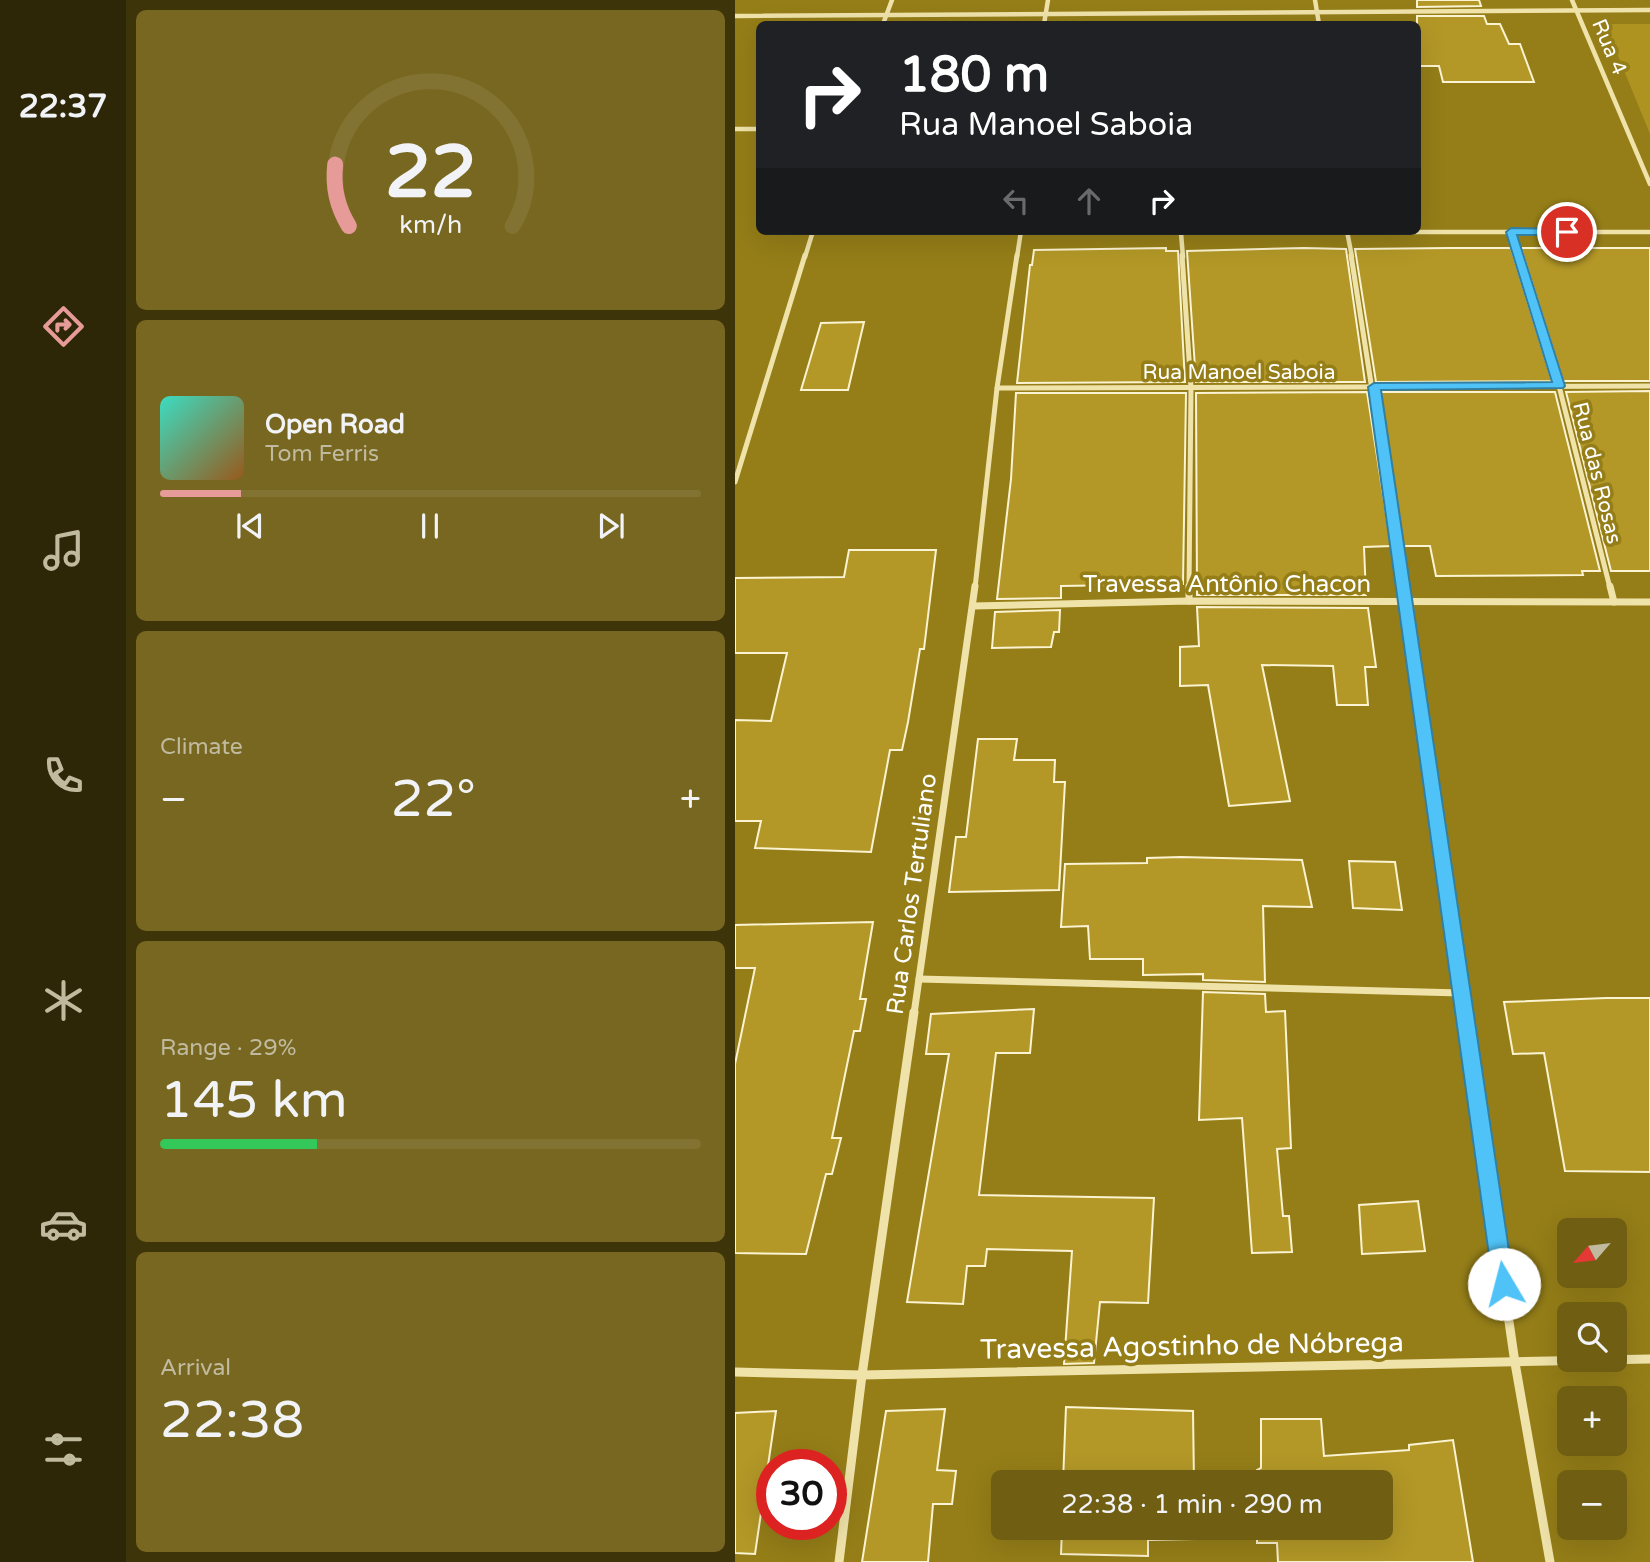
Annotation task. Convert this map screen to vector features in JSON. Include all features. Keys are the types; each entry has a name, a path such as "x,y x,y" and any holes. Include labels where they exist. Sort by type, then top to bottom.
{"street":[{"path":"884,21 892,0"},
{"path":"1045,21 1048,0"},
{"path":"1315,0 1318,21"},
{"name":"Rua 4","path":"1572,0 1650,184"},
{"path":"735,16 1650,10"},
{"path":"735,129 756,129"},
{"path":"1421,232 1650,232"},
{"name":"Rua das Rosas","path":"1511,232 1559,386 1614,602"},
{"path":"735,482 812,235"},
{"name":"Rua Carlos Tertuliano","path":"839,1562 862,1375 973,606 997,388 1021,235"},
{"path":"1181,235 1191,388 1189,601"},
{"path":"1348,235 1374,387 1403,603 1515,1363 1550,1562"},
{"name":"Rua Manoel Saboia","path":"997,388 1650,386"},
{"name":"Travessa Antônio Chacon","path":"973,606 1189,601 1650,602"},
{"path":"919,979 1461,993"},
{"name":"Travessa Agostinho de Nóbrega","path":"735,1372 862,1375 1650,1359"}],"shaded area":[{"path":"1605,24 1650,24 1650,134"}],"building":[{"path":"1417,0 1479,0 1481,6 1417,7"},
{"path":"1417,16 1484,16 1487,24 1500,24 1509,44 1520,44 1534,82 1443,82 1439,66 1421,66 1421,21 1417,21"},
{"path":"1166,248 1166,251 1178,251 1185,382 1017,383 1034,250"},
{"path":"1511,248 1552,381 1376,382 1355,249"},
{"path":"1521,248 1650,248 1650,381 1563,381"},
{"path":"1346,249 1365,382 1196,382 1187,251"},
{"path":"864,322 848,390 801,390 821,323"},
{"path":"1650,391 1650,571 1611,571 1566,392"},
{"path":"1367,392 1391,546 1364,547 1366,595 1197,595 1196,393"},
{"path":"1378,392 1555,392 1600,571 1582,571 1583,575 1436,576 1430,546 1402,546"},
{"path":"1016,393 1186,393 1183,584 1061,586 1061,598 997,599 1011,479"},
{"path":"849,550 936,550 924,649 920,649 902,750 890,750 871,852 755,848 761,821 735,821 735,720 771,721 787,653 735,653 735,578 844,577"},
{"path":"1197,607 1368,608 1376,667 1365,667 1368,705 1337,705 1333,666 1262,665 1290,801 1229,806 1208,685 1180,686 1180,647 1199,646"},
{"path":"1060,610 1059,632 1054,632 1051,647 992,648 995,612"},
{"path":"978,739 1017,739 1014,760 1055,760 1054,782 1065,782 1059,890 949,892 956,837 966,837"},
{"path":"1147,858 1302,860 1312,907 1263,906 1265,982 1203,980 1203,974 1143,975 1143,959 1090,959 1088,926 1061,927 1065,864 1147,863"},
{"path":"1349,861 1395,862 1402,910 1353,908"},
{"path":"873,922 860,999 866,999 860,1031 854,1031 832,1138 841,1138 832,1174 826,1174 806,1254 735,1253 735,1064 755,968 735,968 735,925"},
{"path":"1203,992 1265,994 1266,1012 1285,1011 1291,1148 1277,1149 1283,1216 1289,1216 1292,1252 1252,1253 1242,1118 1199,1120"},
{"path":"1650,998 1650,1172 1565,1171 1544,1053 1513,1054 1504,1002"},
{"path":"1034,1009 1030,1053 996,1053 979,1195 1154,1198 1148,1303 1100,1302 1094,1363 1064,1364 1072,1251 987,1249 985,1266 967,1266 963,1304 907,1302 949,1054 926,1054 931,1014"},
{"path":"1418,1201 1425,1251 1362,1254 1359,1205"},
{"path":"1066,1407 1193,1411 1194,1470 1063,1470"},
{"path":"945,1409 937,1470 956,1471 952,1504 933,1504 928,1562 862,1562 886,1411"},
{"path":"776,1411 770,1449 756,1449 755,1554 735,1553 735,1413"},
{"path":"1261,1419 1321,1419 1324,1456 1409,1450 1409,1445 1453,1440 1473,1562 1278,1562 1277,1543 1257,1543 1257,1540 1393,1540 1393,1470 1257,1470 1261,1468"},
{"path":"1062,1540 1148,1540 1148,1556 1061,1554"}],"route":[{"path":"1504,1284 1403,603 1374,387 1559,386 1511,232 1567,232"}]}
